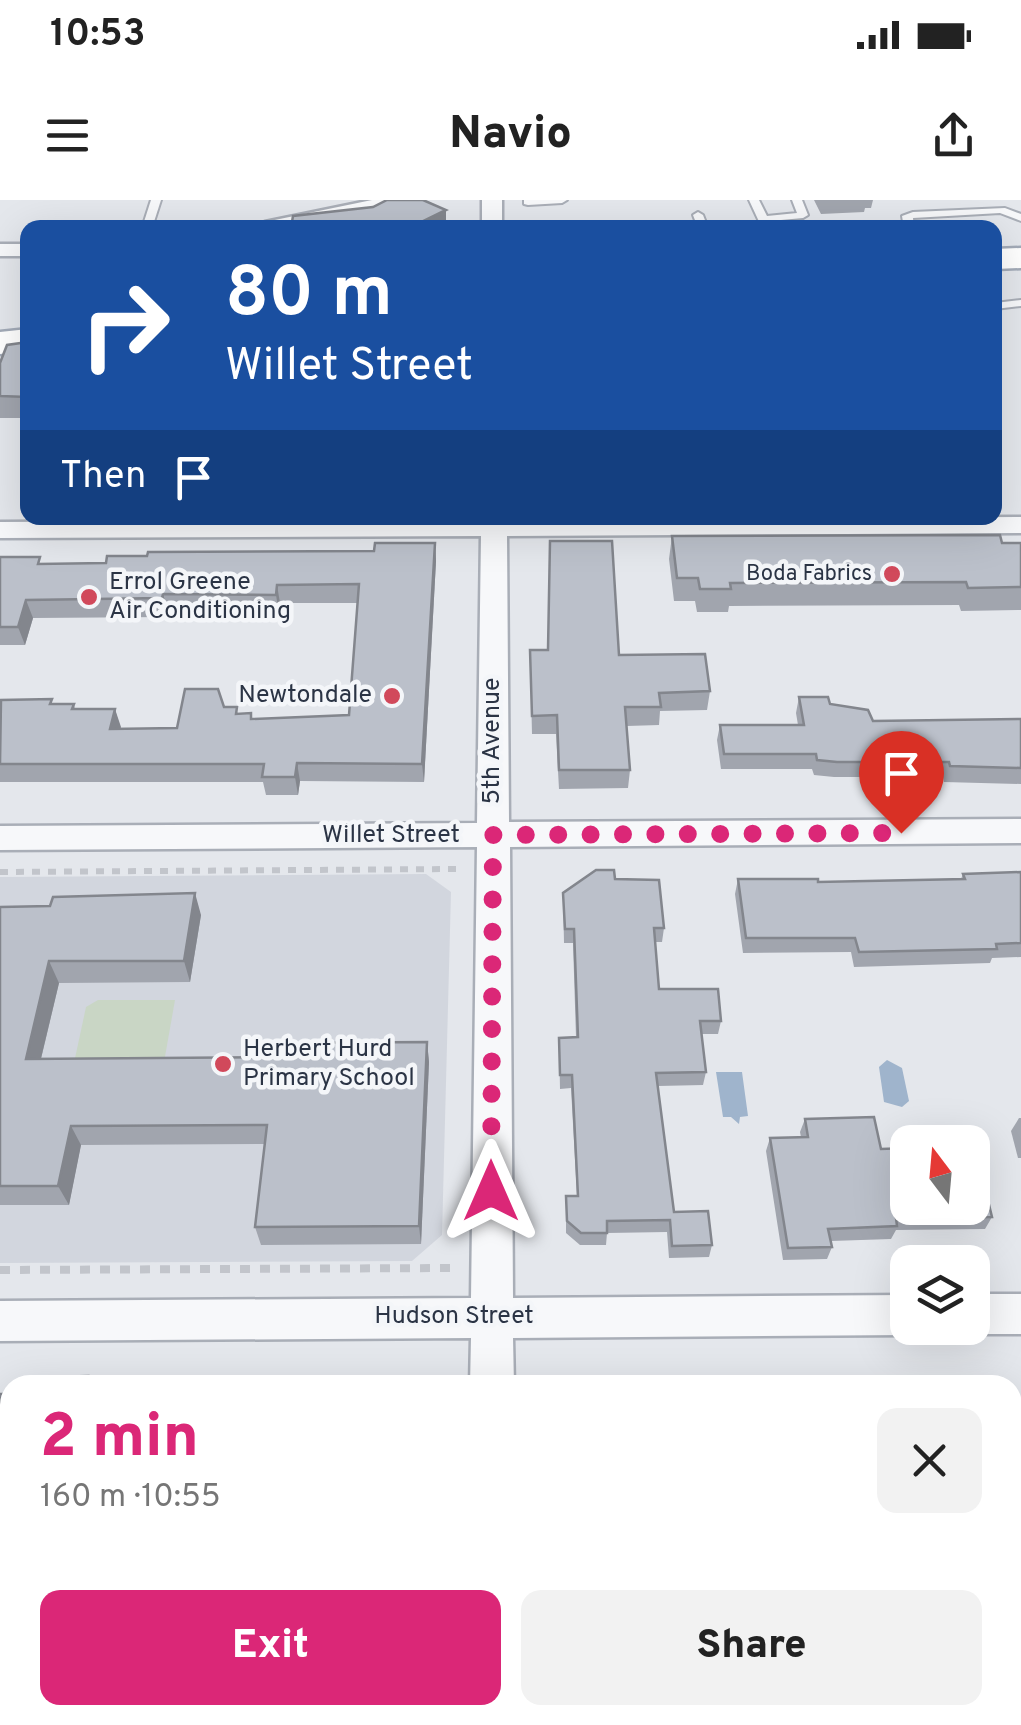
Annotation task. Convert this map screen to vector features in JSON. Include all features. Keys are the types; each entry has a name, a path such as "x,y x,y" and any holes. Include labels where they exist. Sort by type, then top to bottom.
{"street":[{"path":"305,220 402,200"},
{"path":"0,530 309,525"},
{"name":"5th Avenue","path":"492,1375 494,525"},
{"name":"Willet Street","path":"0,838 1021,832"},
{"path":"990,1314 1021,1314"},
{"name":"Hudson Street","path":"0,1321 890,1315"}],"lane":[{"path":"528,202 562,200"},
{"path":"781,220 804,214 796,200"},
{"path":"923,220 1000,210 1021,218"},
{"path":"698,215 700,220"}],"path":[{"path":"0,872 456,869"},
{"path":"0,1270 448,1268"}],"shaded area":[{"name":"Herbert Hurd Primary School","path":"426,874 451,892 442,1235 412,1261 0,1263 0,877"}],"green space":[{"path":"98,1000 175,1000 163,1068 74,1063 86,1007"}],"water":[{"path":"887,1060 902,1068 909,1101 902,1107 884,1102 879,1067"},
{"path":"716,1072 742,1072 748,1116 740,1117 739,1124 731,1117 723,1117"}],"building":[{"path":"387,200 423,200 446,210 425,220 292,220 293,216 373,207"},
{"path":"20,343 20,397 0,396 0,363 7,345"},
{"path":"1000,535 1002,543 1021,543 1021,587 968,588 966,582 730,583 731,589 700,589 698,578 677,578 672,536"},
{"path":"550,541 612,541 619,655 705,654 710,691 659,693 661,707 625,707 630,770 559,770 557,715 532,716 530,650 548,650"},
{"path":"375,543 435,543 422,764 297,763 295,777 262,777 264,764 0,764 1,700 52,699 50,704 74,704 72,709 115,709 110,729 177,728 185,689 218,689 224,707 237,707 236,714 251,713 251,719 349,715 359,584 277,585 276,595 163,594 162,598 26,600 18,627 0,627 0,557 40,557 38,564 106,563 107,556 147,556 148,552 374,551"},
{"path":"799,697 828,697 830,704 868,710 873,721 1021,719 1021,768 950,766 949,762 837,762 817,760 816,754 724,754 720,725 804,725"},
{"path":"596,870 614,870 615,879 659,880 664,928 654,928 659,989 718,989 721,1021 700,1021 706,1072 656,1073 674,1212 708,1211 712,1245 672,1246 670,1220 607,1221 607,1233 581,1233 567,1221 566,1196 578,1196 572,1075 560,1075 559,1038 578,1037 574,929 565,929 563,893"},
{"path":"1021,872 1021,943 996,944 997,949 859,952 855,938 746,938 738,879 965,879 963,874"},
{"path":"195,893 184,961 49,961 26,1059 275,1057 277,1043 427,1042 419,1226 255,1227 267,1125 71,1126 58,1186 0,1186 0,907 50,906 53,897"},
{"path":"874,1117 881,1149 890,1149 890,1225 897,1226 828,1229 832,1247 788,1248 770,1138 808,1137 805,1119"}],"place":[{"name":"Boda Fabrics","path":"892,574"},
{"name":"Errol Greene Air Conditioning","path":"89,597"},
{"name":"Newtondale","path":"392,696"},
{"name":"Herbert Hurd Primary School","path":"223,1064"}],"route":[{"path":"491,1191 493,835 901,833"}]}
